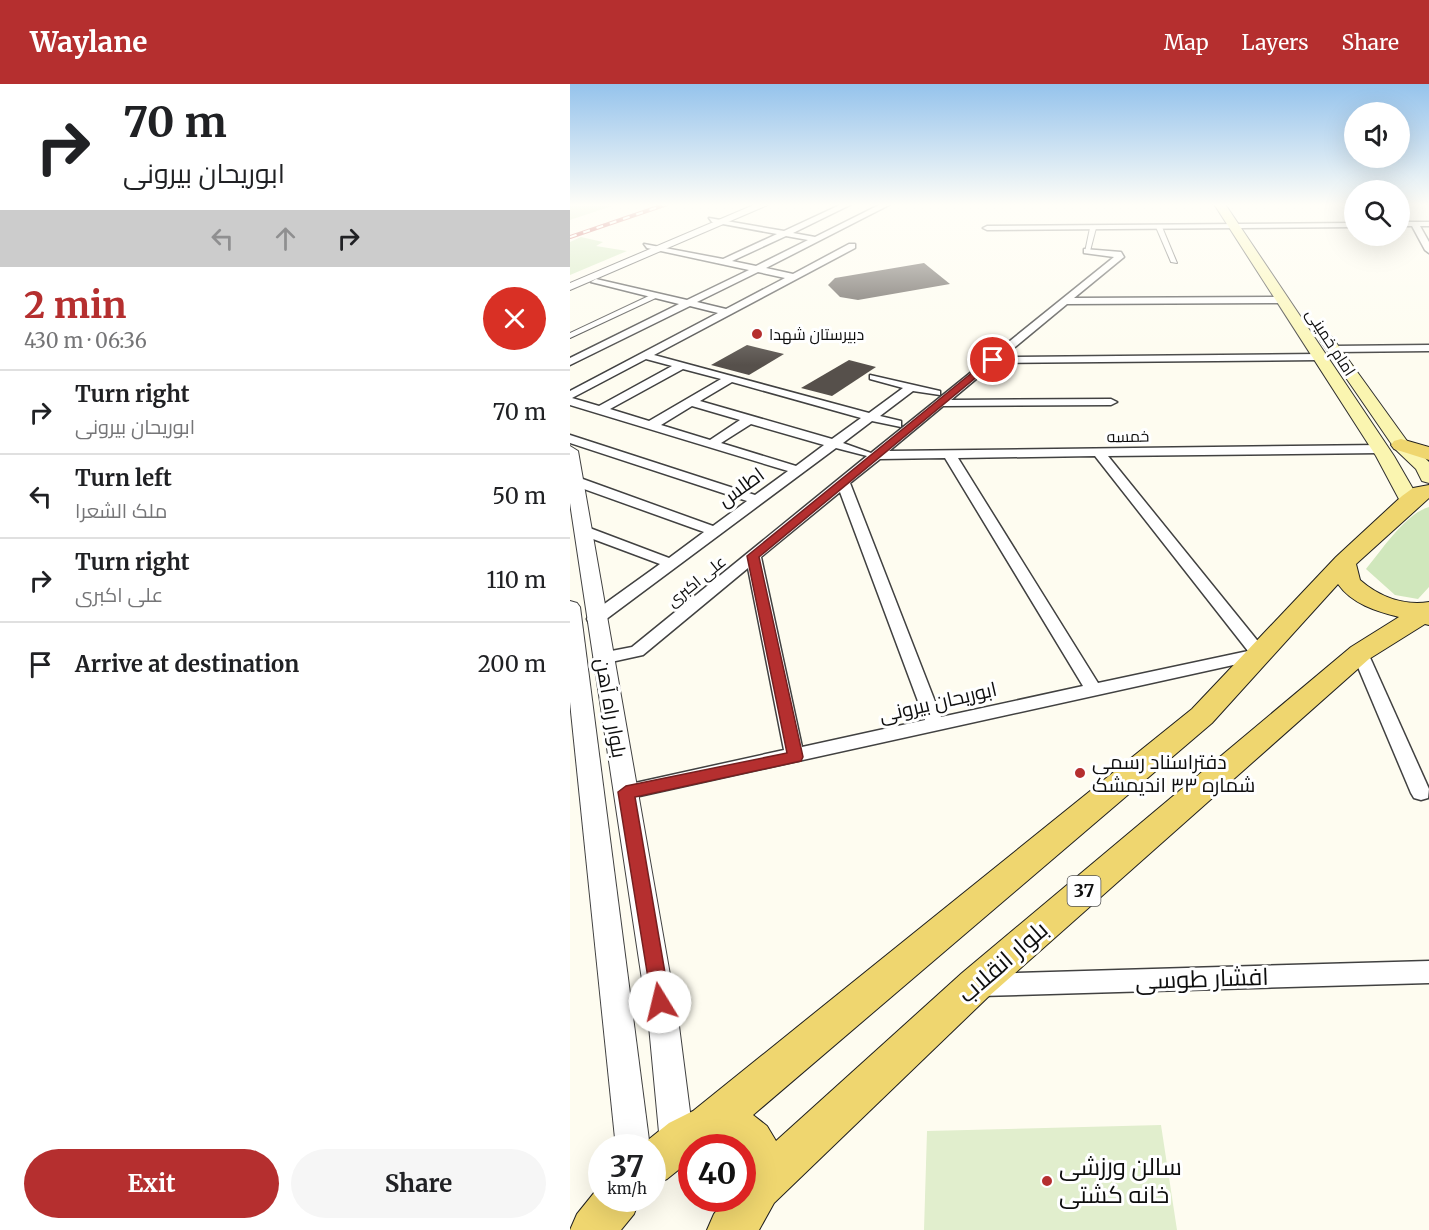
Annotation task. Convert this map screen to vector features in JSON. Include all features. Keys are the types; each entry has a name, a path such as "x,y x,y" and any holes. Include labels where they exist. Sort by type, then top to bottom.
{"main road":[{"name":"امام خمینی","path":"1258,257 1282,300 1380,449 1419,496"},
{"name":"امام خمینی","path":"1265,257 1334,349 1401,446 1424,468 1429,477"},
{"path":"1401,446 1429,454"},
{"path":"691,1134 1202,716 1344,562 1419,496"},
{"name":"37","path":"1344,562 1342,573 1347,583 1365,596 1401,611 1427,613"},
{"name":"بلوار انقلاب","path":"759,1187 975,985 1360,653 1427,613"},
{"name":"37","path":"718,1134 738,1129 745,1134"},
{"name":"37","path":"734,1228 759,1187 763,1167 761,1152 756,1145"},
{"path":"593,1230 607,1212"}],"street":[{"path":"570,278 619,257"},
{"path":"570,287 639,257"},
{"path":"701,257 795,277"},
{"path":"724,262 734,257"},
{"path":"570,362 780,257"},
{"path":"570,395 831,257"},
{"name":"علی اکبری","path":"602,658 637,651 843,482 871,454 938,398 993,360 1118,257"},
{"path":"1173,257 1175,262"},
{"path":"596,282 727,312"},
{"path":"570,336 656,296"},
{"path":"1065,301 1282,300"},
{"path":"1334,349 1429,348"},
{"path":"644,355 897,424"},
{"path":"993,360 1319,357"},
{"path":"600,410 682,365"},
{"path":"874,377 911,387 938,398 1111,402"},
{"path":"650,426 730,379"},
{"name":"اطلس","path":"595,619 911,387"},
{"path":"570,401 797,471"},
{"name":"خمسه","path":"690,402 871,454 1380,449"},
{"path":"711,444 750,419"},
{"path":"570,439 756,500"},
{"name":"بلوار راه آهن","path":"570,451 595,619 664,1026 678,1136"},
{"path":"1098,453 1259,654"},
{"path":"949,454 1094,690"},
{"path":"574,481 714,531"},
{"path":"843,482 936,726"},
{"path":"582,530 670,563"},
{"path":"753,556 795,757"},
{"name":"بلوار راه آهن","path":"570,607 631,1134"},
{"path":"1360,653 1421,793"},
{"name":"ابوریحان بیرونی","path":"626,792 795,757 1259,654"},
{"name":"افشار طوسی","path":"975,985 1429,972"}],"green space":[{"path":"570,257 612,257 570,275"},
{"path":"1429,507 1429,587 1418,599 1395,595 1366,569 1403,525 1420,511"},
{"name":"سالن ورزشی خانه کشتی","path":"1161,1125 1177,1230 924,1230 927,1131"}],"building":[{"path":"924,263 950,284 858,300 840,297 828,285 835,278"},
{"path":"747,345 784,354 749,375 711,365"},
{"path":"849,360 876,367 832,396 801,388"}],"place":[{"name":"دبیرستان شهدا","path":"757,334"},
{"name":"دفتراسناد رسمی شماره ۳۳ اندیمشک","path":"1080,773"},
{"name":"سالن ورزشی خانه کشتی","path":"1047,1181"}],"route":[{"path":"660,1002 626,792 795,757 753,556 993,360"}]}
